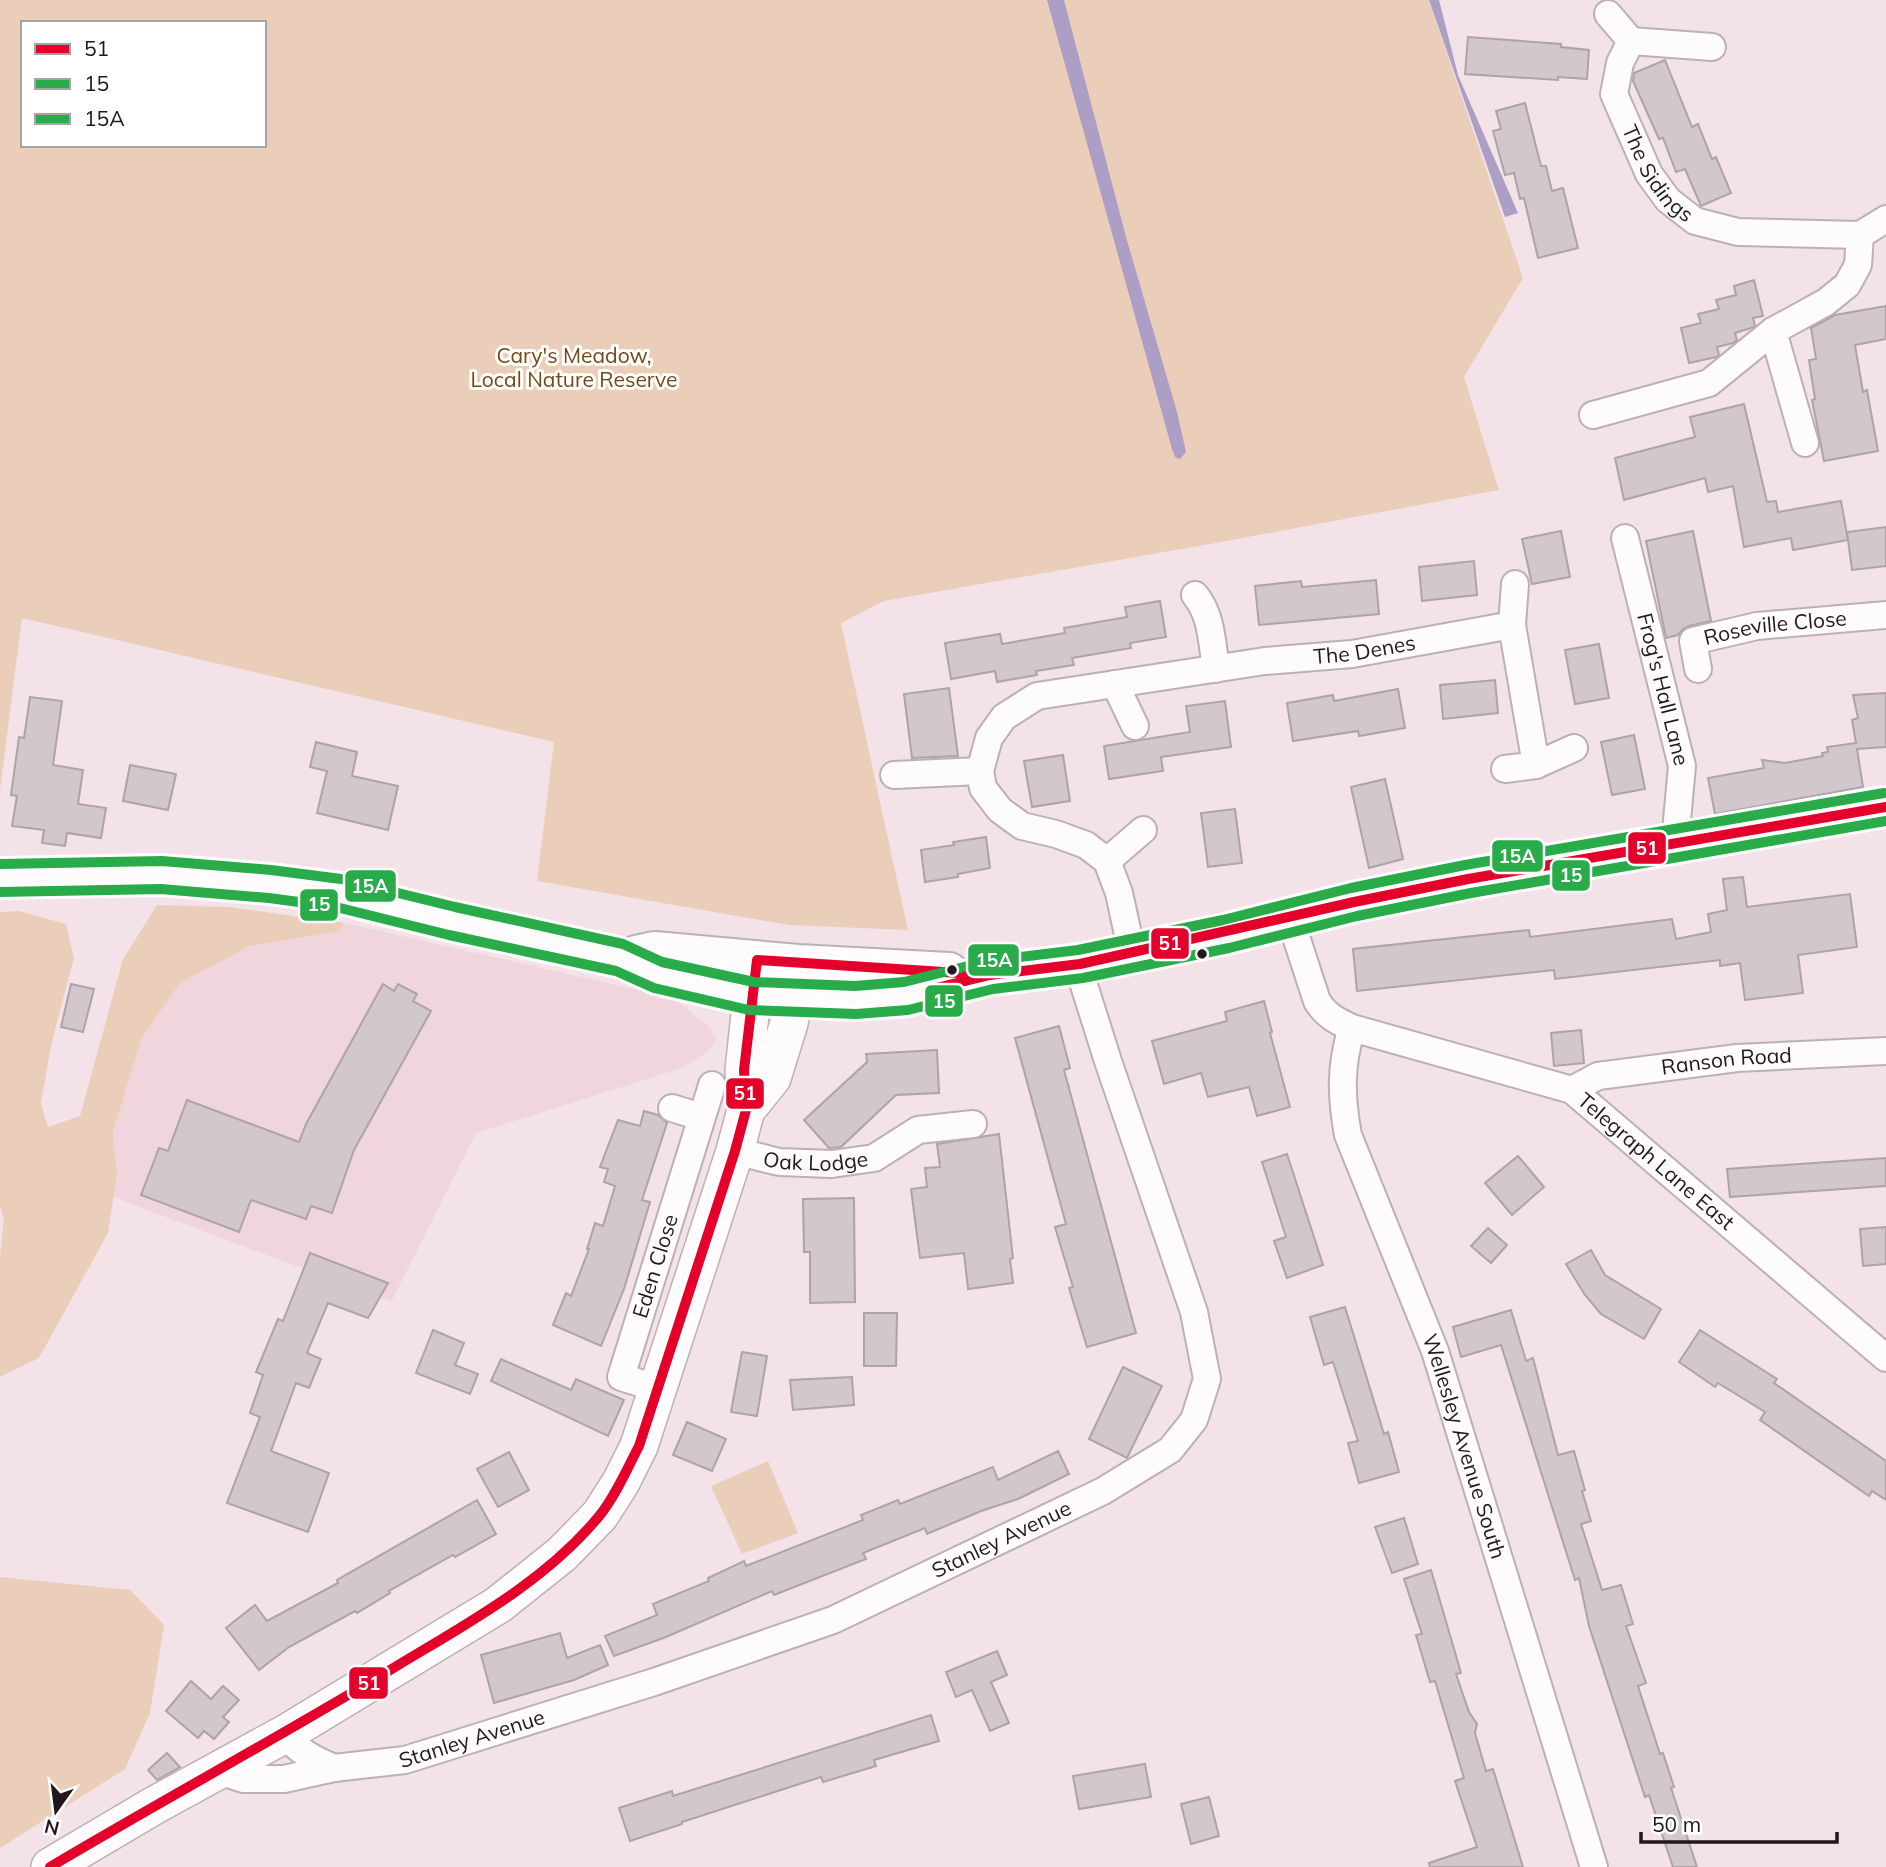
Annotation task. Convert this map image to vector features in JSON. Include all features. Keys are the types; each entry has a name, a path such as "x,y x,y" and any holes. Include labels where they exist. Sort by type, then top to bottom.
{"main road":[{"path":"0,878 162,874 298,887 339,893 620,958 654,951 755,978 796,982 990,975 1080,964 1455,881 1886,807"}],"street":[{"path":"1608,14 1631,41 1712,47"},
{"name":"The Sidings","path":"1631,41 1620,63 1614,94 1649,174 1668,200 1695,222 1738,232 1860,235"},
{"path":"1593,415 1709,383 1773,331 1826,302 1847,285 1858,265 1860,235 1886,219"},
{"path":"1773,331 1805,443"},
{"name":"Frog's Hall Lane","path":"1625,538 1682,766 1675,842"},
{"path":"1515,584 1513,625 1536,765"},
{"path":"1195,595 1204,605 1207,614 1216,669"},
{"name":"Roseville Close","path":"1698,669 1693,641 1757,626 1886,615"},
{"name":"The Denes","path":"980,772 989,738 1004,717 1037,696 1278,660 1352,654 1513,625"},
{"path":"1115,684 1135,726"},
{"path":"1505,769 1536,765 1574,748"},
{"path":"894,775 980,772 983,788 1000,810 1022,826 1086,845 1107,861 1119,893 1132,953"},
{"path":"1107,861 1143,830"},
{"name":"Telegraph Lane East","path":"1290,918 1317,1001 1322,1011 1333,1020 1352,1028 1572,1090 1886,1358"},
{"name":"Stanley Avenue","path":"219,1771 243,1779 284,1779 334,1768 405,1760 654,1682 833,1620 1103,1491 1170,1450 1194,1420 1207,1379 1194,1312 1108,1062 1080,964"},
{"path":"52,1866 285,1734 498,1605 562,1555 600,1515 639,1446 735,1151 746,1110 744,1070 755,978"},
{"path":"746,1110 772,1078 789,1023 796,982"},
{"name":"Wellesley Avenue South","path":"1352,1028 1342,1071 1343,1108 1348,1135 1435,1351 1594,1867"},
{"name":"Ranson Road","path":"1572,1090 1598,1076 1737,1058 1886,1051"},
{"name":"Eden Close","path":"659,1389 621,1377 712,1084"},
{"path":"672,1108 701,1117"},
{"name":"Oak Lodge","path":"735,1151 779,1162 832,1164 874,1158 918,1130 973,1124"},
{"path":"285,1734 293,1746 334,1768"}],"shaded area":[{"path":"1047,0 1064,0 1126,237 1177,412 1186,452 1180,459 1175,457 1172,449"},
{"path":"1429,0 1439,0 1458,75 1518,213 1505,217"},
{"path":"345,923 673,998 707,1025 717,1039 706,1053 682,1068 476,1133 391,1302 113,1197 117,1174 113,1134 142,1037 180,982 250,946 337,932"}],"green space":[{"name":"Cary's Meadow, Local Nature Reserve","path":"0,0 1429,0 1523,278 1464,377 1499,490 884,601 841,623 908,930 789,925 537,881 554,742 22,618 0,790"},
{"path":"157,905 228,907 345,923 337,932 250,946 180,983 142,1037 113,1133 117,1174 108,1233 39,1358 0,1377 0,1256 4,1218 0,1207 0,912 19,911 66,924 74,958 52,1041 41,1103 48,1127 80,1116 123,959"},
{"path":"768,1461 798,1533 742,1554 711,1486"},
{"path":"0,1577 130,1590 164,1625 150,1713 125,1769 0,1848"}],"building":[{"path":"1468,37 1561,44 1561,47 1589,50 1587,79 1558,77 1558,80 1465,74"},
{"path":"1665,60 1692,127 1698,124 1712,159 1716,157 1731,193 1701,206 1685,169 1676,172 1663,138 1659,139 1633,81 1634,73"},
{"path":"1525,103 1541,166 1546,166 1552,191 1563,188 1578,248 1538,258 1524,198 1520,199 1514,173 1505,175 1493,131 1501,129 1496,111"},
{"path":"1754,280 1763,316 1753,318 1755,326 1735,333 1737,340 1733,343 1717,347 1719,355 1716,357 1689,363 1681,328 1701,323 1698,314 1719,309 1716,300 1736,295 1734,286"},
{"path":"1886,306 1886,339 1855,345 1863,392 1867,390 1878,451 1824,461 1812,400 1815,399 1809,360 1816,359 1811,328 1835,315"},
{"path":"1744,404 1767,502 1776,501 1778,512 1841,501 1848,540 1793,550 1791,538 1744,547 1733,486 1708,492 1705,478 1624,500 1615,458 1695,437 1690,417"},
{"path":"1886,527 1886,566 1852,570 1847,532"},
{"path":"1561,531 1570,577 1532,584 1522,539"},
{"path":"1693,531 1711,621 1689,626 1678,635 1666,638 1646,541"},
{"path":"1474,561 1477,595 1422,601 1419,567"},
{"path":"1376,580 1379,614 1259,625 1255,586 1301,581 1302,587"},
{"path":"1160,601 1166,637 1130,643 1131,648 1072,658 1074,665 1036,671 1037,675 997,682 995,671 951,679 945,643 1000,634 1002,644 1065,633 1064,628 1127,617 1125,607"},
{"path":"1599,644 1609,698 1575,704 1565,650"},
{"path":"1495,680 1498,713 1443,719 1440,685"},
{"path":"949,688 958,756 912,758 904,694"},
{"path":"1398,689 1405,728 1359,736 1358,731 1293,741 1287,703 1333,695 1334,701"},
{"path":"1886,693 1886,747 1857,749 1863,787 1715,814 1708,778 1764,768 1762,760 1785,763 1823,756 1822,753 1828,752 1827,747 1856,743 1852,720 1858,718 1853,695"},
{"path":"30,697 62,701 53,765 83,770 78,804 106,808 101,838 67,833 65,846 42,843 44,830 12,826 17,796 11,795 19,737 24,738"},
{"path":"1225,701 1231,747 1161,757 1163,771 1109,779 1104,746 1190,732 1186,706"},
{"path":"1634,735 1645,789 1612,795 1601,742"},
{"path":"316,742 357,752 352,776 398,786 388,830 317,813 327,771 310,767"},
{"path":"1063,755 1070,801 1032,807 1024,761"},
{"path":"130,765 176,774 168,810 123,801"},
{"path":"1385,779 1403,859 1369,868 1351,787"},
{"path":"1235,809 1242,863 1208,867 1201,813"},
{"path":"986,837 990,868 925,882 921,850"},
{"path":"1743,877 1747,907 1850,894 1857,947 1798,955 1803,993 1745,1000 1740,963 1720,966 1720,960 1555,979 1554,970 1357,991 1353,949 1529,930 1530,937 1672,919 1676,939 1711,932 1708,914 1727,910 1723,879"},
{"path":"71,984 94,989 83,1032 61,1027"},
{"path":"383,984 394,991 398,984 417,994 413,1001 431,1011 354,1150 332,1213 311,1206 306,1219 251,1200 239,1232 141,1195 159,1148 168,1151 187,1100 299,1142 306,1124"},
{"path":"1264,1001 1290,1107 1257,1116 1249,1087 1208,1097 1201,1073 1164,1084 1152,1041 1227,1021 1225,1012"},
{"path":"1059,1026 1070,1068 1064,1070 1136,1333 1087,1347 1069,1288 1073,1287 1055,1227 1066,1224 1015,1038"},
{"path":"1581,1030 1584,1063 1554,1066 1551,1033"},
{"path":"937,1050 939,1093 896,1095 841,1147 829,1148 804,1120 867,1062 866,1054"},
{"path":"644,1111 658,1115 667,1123 642,1200 650,1202 624,1289 601,1346 553,1325 566,1293 571,1296 589,1249 595,1223 603,1226 615,1186 604,1182 608,1169 600,1167 618,1120 640,1126"},
{"path":"999,1134 1013,1258 1010,1259 1013,1283 968,1289 964,1253 920,1258 911,1189 927,1187 925,1168 940,1167 937,1144"},
{"path":"1287,1154 1323,1265 1287,1278 1274,1241 1286,1237 1262,1162"},
{"path":"1518,1156 1544,1187 1512,1215 1485,1183"},
{"path":"1886,1158 1886,1186 1730,1197 1727,1169"},
{"path":"854,1198 855,1302 810,1303 810,1252 804,1252 803,1199"},
{"path":"1886,1227 1886,1264 1863,1266 1860,1229"},
{"path":"1488,1228 1507,1245 1491,1263 1471,1246"},
{"path":"1591,1250 1605,1275 1661,1309 1644,1339 1601,1314 1585,1295 1566,1264"},
{"path":"310,1253 388,1283 368,1318 328,1303 307,1353 321,1359 309,1388 296,1383 271,1451 329,1473 308,1532 227,1503 260,1417 250,1413 263,1375 256,1372 278,1319 283,1321"},
{"path":"1345,1307 1384,1434 1388,1432 1399,1472 1359,1483 1348,1443 1358,1441 1333,1362 1324,1365 1310,1317"},
{"path":"1511,1310 1526,1361 1533,1358 1558,1455 1574,1451 1591,1521 1581,1524 1602,1590 1621,1585 1633,1624 1626,1626 1646,1683 1638,1686 1660,1754 1663,1753 1674,1787 1671,1788 1697,1867 1673,1867 1649,1795 1645,1797 1589,1626 1579,1578 1575,1580 1501,1345 1461,1357 1453,1327"},
{"path":"864,1313 897,1313 896,1366 864,1366"},
{"path":"433,1330 464,1343 455,1365 478,1374 470,1394 416,1373"},
{"path":"1700,1330 1777,1379 1774,1383 1886,1461 1886,1500 1872,1491 1869,1496 1760,1420 1765,1412 1718,1383 1715,1387 1679,1362"},
{"path":"742,1352 767,1356 757,1416 731,1412"},
{"path":"501,1359 571,1390 576,1379 624,1400 608,1436 491,1381"},
{"path":"1123,1367 1162,1386 1127,1458 1089,1439"},
{"path":"852,1377 854,1405 793,1410 790,1380"},
{"path":"687,1422 726,1439 712,1471 673,1455"},
{"path":"1058,1451 1069,1474 1018,1499 927,1534 925,1528 863,1553 866,1559 774,1595 772,1591 666,1637 614,1656 605,1636 657,1615 653,1604 709,1581 708,1578 744,1561 746,1566 863,1520 861,1515 898,1500 900,1504 993,1467 998,1480"},
{"path":"509,1452 529,1490 498,1507 477,1469"},
{"path":"477,1500 496,1534 389,1591 390,1593 357,1613 355,1611 289,1647 259,1670 226,1628 255,1605 267,1621 338,1583 337,1580"},
{"path":"1404,1518 1418,1564 1392,1573 1375,1527"},
{"path":"1431,1570 1461,1673 1456,1674 1469,1712 1477,1724 1475,1733 1486,1771 1493,1769 1523,1867 1430,1867 1429,1863 1477,1847 1455,1781 1464,1778 1435,1681 1430,1682 1416,1635 1422,1634 1404,1579"},
{"path":"560,1633 567,1658 600,1645 608,1665 574,1680 494,1703 481,1655"},
{"path":"997,1651 1007,1675 991,1682 1009,1723 990,1731 972,1690 956,1697 946,1672"},
{"path":"191,1681 211,1699 223,1686 239,1700 223,1717 229,1722 214,1739 204,1731 198,1738 166,1711"},
{"path":"931,1715 939,1741 874,1760 876,1766 823,1782 821,1777 630,1841 619,1808 672,1791 673,1796"},
{"path":"167,1753 180,1767 157,1780 148,1770"},
{"path":"1145,1764 1151,1797 1079,1809 1073,1776"},
{"path":"1209,1797 1219,1836 1191,1844 1181,1804"}],"transit line":[{"name":"15A","path":"0,864 162,861 341,879 623,944 662,962 754,982 855,986 904,982 988,961 1078,950 1465,865 1884,793"},
{"name":"51","path":"932,989 990,975 1080,964 1468,879 1886,807"},
{"name":"15","path":"0,892 161,889 336,907 449,935 616,971 654,988 749,1010 856,1014 908,1010 993,989 1083,978 1471,893 1886,821"},
{"name":"51","path":"50,1867 313,1716 480,1616 556,1560 600,1515 639,1446 735,1151 746,1110 744,1070 757,960 990,975"}]}
